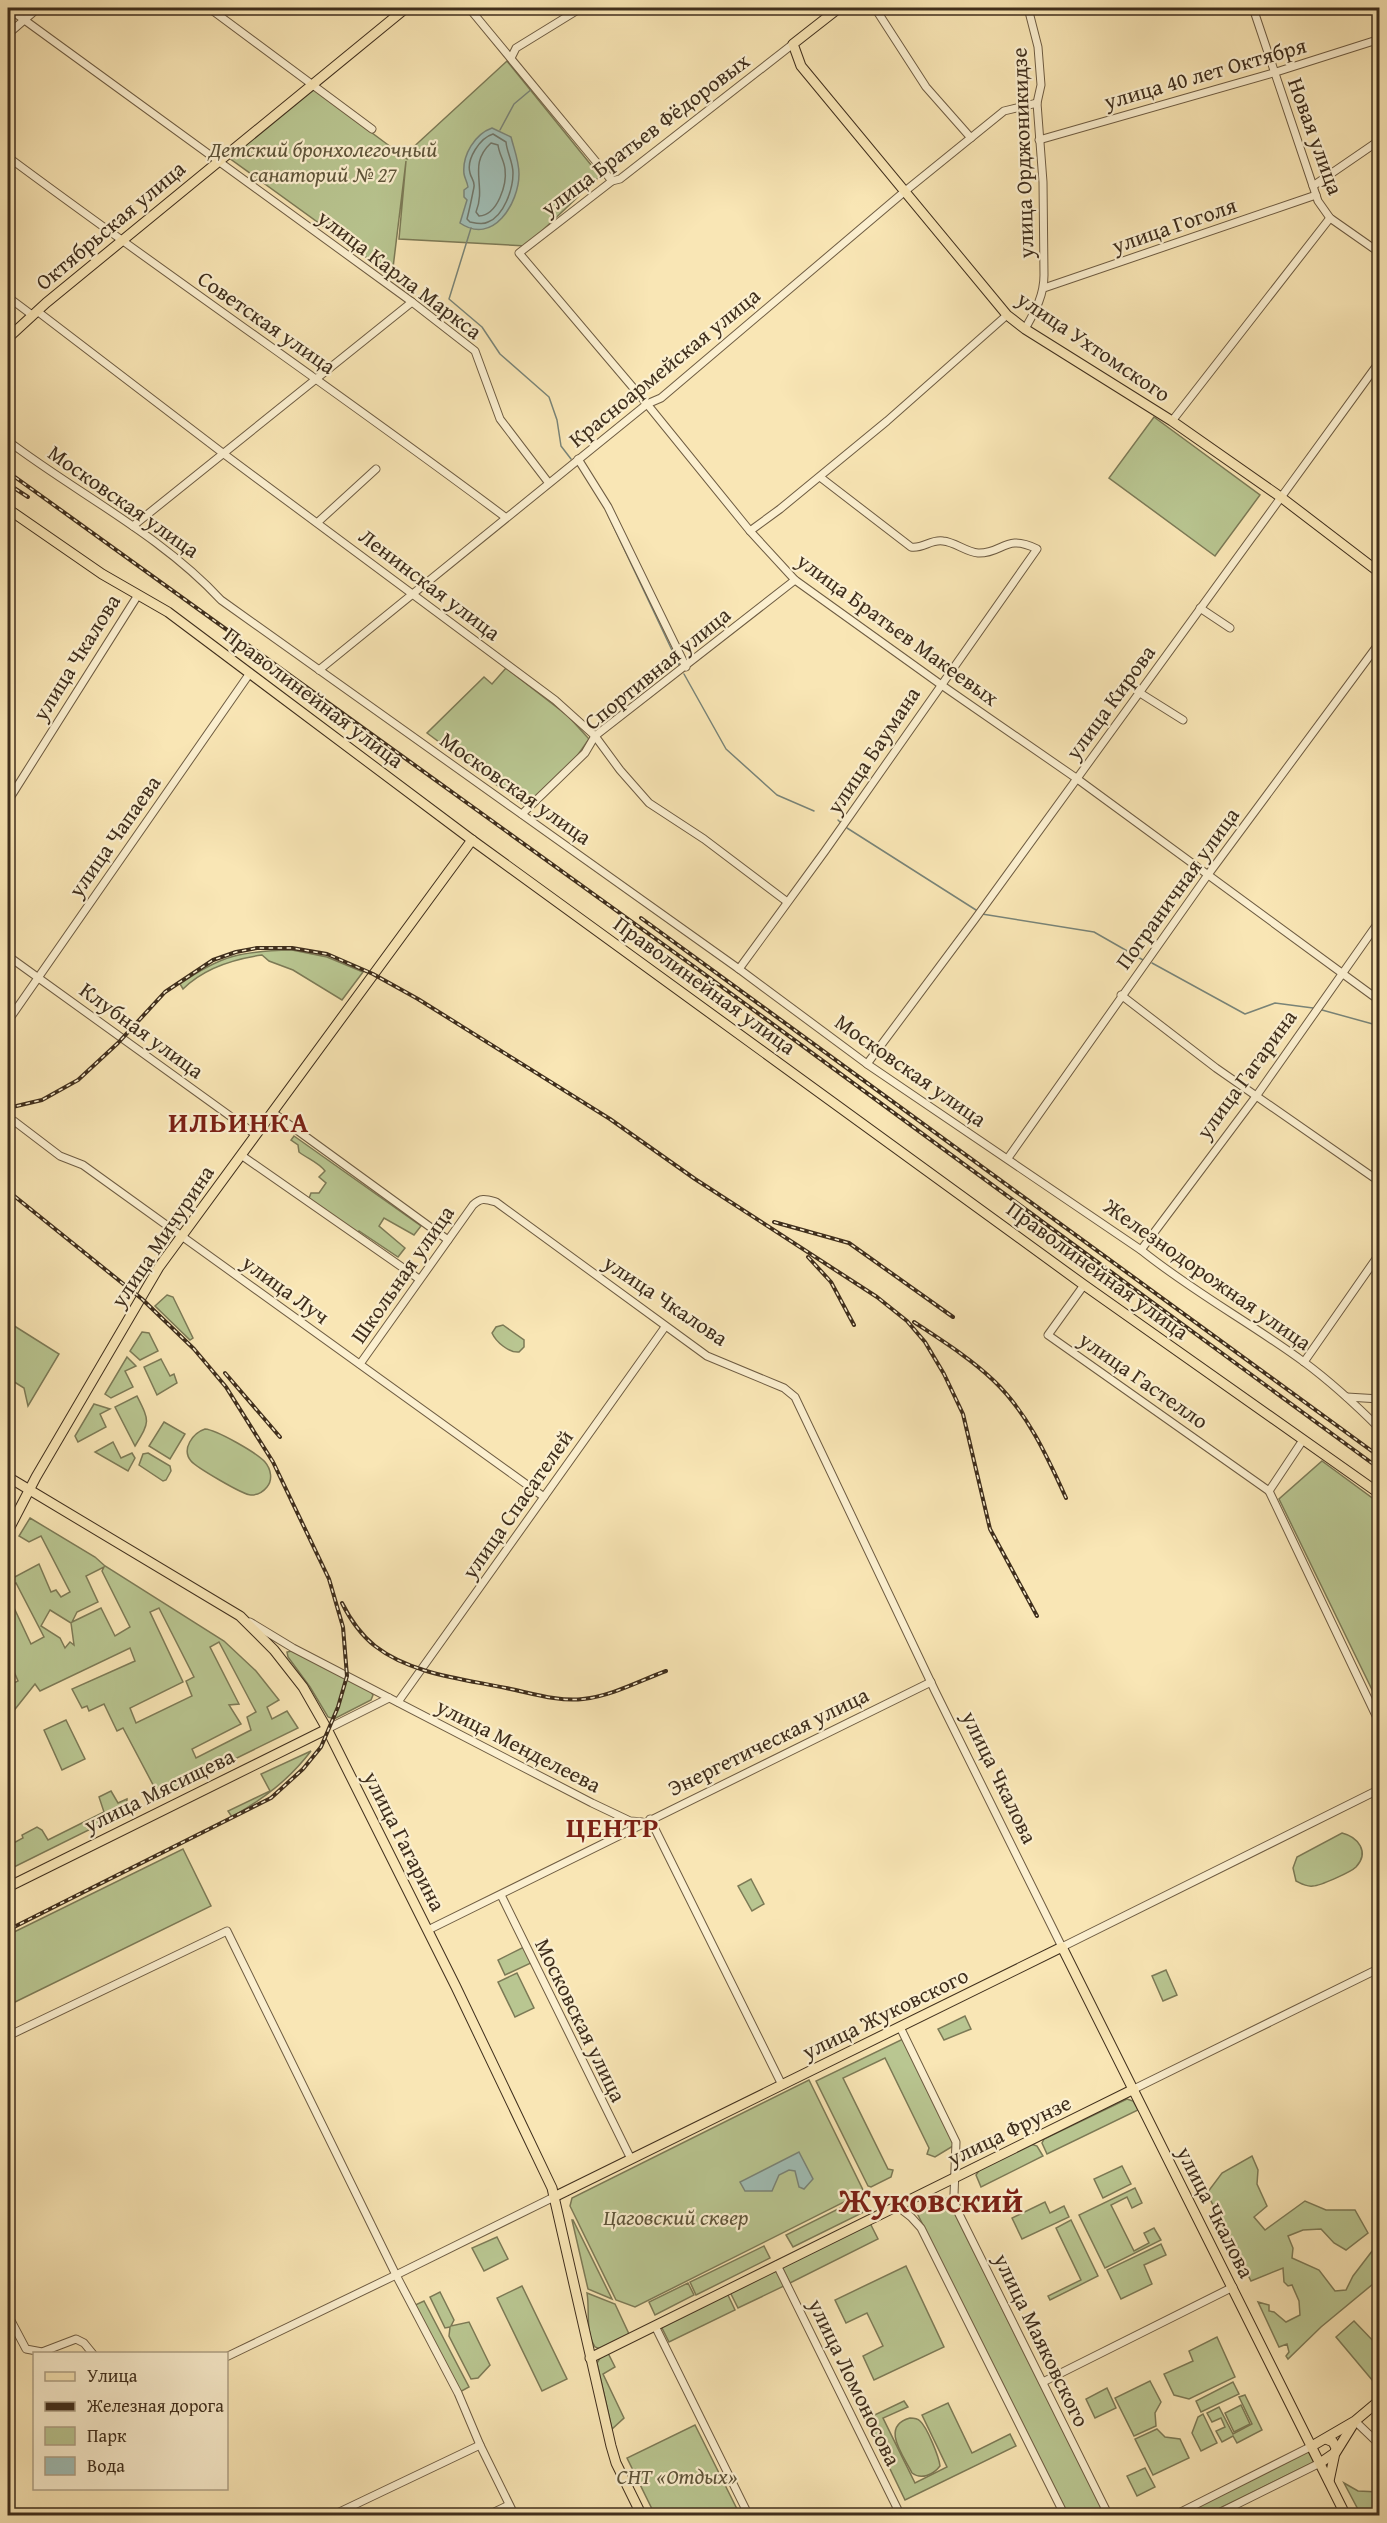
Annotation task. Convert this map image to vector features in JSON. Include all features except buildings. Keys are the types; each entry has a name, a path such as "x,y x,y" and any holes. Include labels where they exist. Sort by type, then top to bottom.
{"main road":[{"name":"Октябрьская улица","path":"8,338 35,313 312,83 406,8"},
{"path":"793,44 839,8"},
{"name":"улица Ухтомского","path":"793,44 801,66 1007,315 1172,421 1282,498 1380,573"},
{"name":"Праволинейная улица","path":"8,509 102,574 168,612 472,840 1084,1285 1380,1494"},
{"name":"улица Мичурина","path":"8,1531 29,1490 159,1267 472,840"},
{"name":"улица Гагарина","path":"8,1477 240,1616 289,1667 327,1729 522,2123 554,2197 613,2455 642,2516"},
{"name":"улица Мясищева","path":"8,1887 327,1729"},
{"name":"улица Жуковского","path":"554,2197 1062,1947"},
{"name":"улица Чкалова","path":"1062,1947 1185,2197 1233,2287 1347,2516"},
{"name":"улица Фрунзе","path":"590,2358 1134,2090"},
{"path":"1312,2446 1355,2421 1380,2400"},
{"path":"1329,2481 1336,2452 1355,2421"},
{"path":"1326,2439 1335,2444 1336,2452"},
{"path":"1320,2463 1336,2452"}],"street":[{"name":"улица Карла Маркса","path":"8,8 412,302 474,351 500,419 549,482"},
{"path":"8,33 38,8"},
{"path":"209,8 372,129"},
{"path":"469,8 612,181"},
{"path":"511,58 516,48 581,8"},
{"path":"875,8 926,87 971,138"},
{"name":"улица Орджоникидзе","path":"1026,329 1040,303 1044,288 1043,182 1037,103 1041,85 1038,47 1028,8"},
{"name":"Новая улица","path":"1252,8 1316,195 1330,218 1380,253"},
{"name":"улица 40 лет Октября","path":"1040,140 1274,73 1380,39"},
{"name":"улица Братьев Фёдоровых","path":"519,253 612,181 620,179 793,44"},
{"name":"Красноармейская улица","path":"319,670 647,404 661,398 904,192 1004,111 1037,103"},
{"path":"1313,186 1380,140"},
{"name":"Советская улица","path":"8,157 121,242 317,379 506,517"},
{"name":"улица Гоголя","path":"1044,288 1316,195"},
{"path":"1172,421 1330,218"},
{"name":"улица Братьев Макеевых","path":"519,253 647,404 750,531 795,580 1076,778 1380,1001"},
{"name":"Ленинская улица","path":"8,297 35,313 555,699 595,736 620,770 649,803 704,839 786,901"},
{"path":"133,526 412,302"},
{"path":"750,531 820,477 1007,315"},
{"name":"улица Кирова","path":"867,1064 1140,693 1380,361"},
{"name":"Московская улица","path":"8,441 133,526 200,577 221,600 739,969 867,1064 1008,1158"},
{"path":"579,459 608,507 686,667"},
{"path":"318,522 376,469"},
{"name":"улица Баумана","path":"739,969 786,901 824,853 940,684 951,672 1037,549 1012,542 977,553 938,540 920,548 911,547 820,477"},
{"name":"Спортивная улица","path":"522,814 585,753 595,736 795,580"},
{"name":"улица Чкалова","path":"8,801 138,595"},
{"path":"1200,608 1230,628"},
{"name":"Пограничная улица","path":"1008,1158 1121,995 1380,642"},
{"name":"улица Чапаева","path":"8,1021 250,672"},
{"path":"1140,693 1183,720"},
{"name":"улица Гагарина","path":"1141,1250 1257,1095 1380,920"},
{"name":"Клубная улица","path":"8,956 255,1134"},
{"path":"1121,995 1216,1068 1380,1182"},
{"path":"272,1112 448,1240"},
{"name":"улица Луч","path":"8,1131 14,1121 60,1156 83,1165 544,1497"},
{"path":"241,1155 419,1279"},
{"name":"Железнодорожная улица","path":"1008,1158 1141,1250 1170,1273 1304,1362 1347,1397 1380,1429"},
{"name":"улица Чкалова","path":"473,1205 478,1199 486,1198 496,1202 707,1356 784,1388 795,1397 931,1682 1062,1947"},
{"name":"Школьная улица","path":"360,1364 473,1205"},
{"path":"1304,1362 1380,1253"},
{"name":"улица Гастелло","path":"1084,1285 1048,1335 1269,1491 1380,1724"},
{"name":"улица Спасателей","path":"398,1702 666,1327"},
{"path":"1347,1397 1380,1398"},
{"path":"1269,1491 1304,1440"},
{"name":"улица Менделеева","path":"240,1616 293,1648 622,1818 639,1822 650,1819"},
{"name":"Энергетическая улица","path":"428,1930 931,1682"},
{"path":"327,1729 389,1698"},
{"name":"улица Жуковского","path":"1062,1947 1380,1789"},
{"path":"650,1819 782,2085"},
{"name":"Московская улица","path":"501,1895 631,2159"},
{"path":"8,2036 227,1931 396,2275 458,2393 480,2445 515,2516"},
{"name":"улица Фрунзе","path":"1134,2090 1380,1968"},
{"name":"улица Маяковского","path":"900,2027 956,2142 954,2195 957,2210 1109,2516"},
{"name":"улица Жуковского","path":"228,2356 554,2197"},
{"path":"897,2206 921,2228 1065,2516"},
{"name":"улица Ломоносова","path":"777,2265 901,2516"},
{"path":"1042,2382 1233,2287"},
{"path":"8,2315 26,2349 42,2352 76,2340 84,2343 91,2352"},
{"path":"655,2326 749,2516"},
{"path":"1355,2421 1380,2445"},
{"path":"331,2516 480,2445"},
{"path":"1173,2516 1312,2446"},
{"path":"1213,2516 1320,2463"},
{"path":"486,2516 509,2505"}],"green space":[{"name":"Детский бронхолегочный санаторий № 27","path":"507,61 600,176 526,246 399,239 406,161 392,276 229,158 313,89 407,159 408,152"},
{"path":"1154,417 1260,495 1215,556 1109,478"},
{"path":"506,668 568,716 589,739 575,759 525,806 427,733 484,677 492,684"},
{"path":"292,950 327,957 363,972 342,1000 293,970 269,961 262,955 219,966 200,976 183,989 180,984 208,967 233,956"},
{"path":"294,1136 421,1226 414,1235 384,1218 379,1226 405,1248 398,1257 359,1231 356,1235 308,1201 311,1193 319,1193 326,1183 319,1177 325,1171 299,1152 298,1145 291,1140"},
{"path":"167,1295 173,1297 193,1338 190,1340 155,1306"},
{"path":"8,1322 59,1354 28,1406 24,1388 8,1378"},
{"path":"503,1325 524,1340 524,1347 519,1352 507,1349 492,1333 496,1327"},
{"path":"142,1332 149,1333 158,1351 140,1360 130,1351"},
{"path":"127,1357 136,1366 125,1371 133,1387 111,1398 105,1394"},
{"path":"161,1359 170,1376 174,1374 177,1383 157,1395 144,1367"},
{"path":"137,1396 146,1417 146,1426 135,1446 115,1407"},
{"path":"94,1404 110,1409 100,1414 106,1427 78,1442 75,1436"},
{"path":"164,1422 185,1434 170,1459 149,1446"},
{"path":"205,1429 236,1442 265,1462 271,1478 262,1492 251,1495 239,1491 191,1461 187,1452 190,1442 196,1434"},
{"path":"113,1442 121,1458 132,1453 135,1458 128,1471 95,1452"},
{"path":"148,1453 170,1466 171,1471 166,1480 163,1481 139,1465 143,1454"},
{"path":"1322,1461 1379,1503 1379,1704 1279,1499"},
{"path":"30,1518 95,1557 105,1566 224,1641 256,1671 279,1700 267,1707 272,1719 287,1711 298,1728 159,1796 123,1728 117,1731 104,1704 89,1711 87,1706 82,1708 72,1689 135,1661 130,1648 40,1691 35,1684 8,1718 8,1686 18,1681 8,1658 8,1595 31,1644 44,1637 16,1583 8,1587 8,1568 13,1578 39,1564 51,1592 56,1590 61,1597 70,1592 41,1536 29,1542 19,1536","holes":["104,1567 102,1571 130,1627 115,1636 101,1608 72,1622 77,1612 98,1602 86,1576","159,1608 194,1677 186,1681 192,1696 136,1723 130,1708 183,1682 150,1612","50,1610 71,1623 74,1645 70,1642 65,1648 60,1638 41,1626","219,1642 256,1712 247,1717 251,1730 196,1758 192,1749 241,1724 229,1705 239,1704 210,1647"]},
{"path":"292,1651 370,1690 373,1695 371,1700 334,1719 328,1717 288,1657 287,1652"},
{"path":"66,1720 85,1759 62,1770 44,1730"},
{"path":"311,1751 275,1788 232,1817 228,1811 270,1791 261,1774"},
{"path":"111,1791 118,1803 127,1799 127,1806 121,1809 123,1813 8,1870 8,1846 23,1838 22,1835 37,1827 42,1830 48,1840 104,1812 99,1797"},
{"path":"1342,1833 1353,1838 1360,1846 1362,1856 1356,1867 1317,1885 1306,1886 1296,1881 1293,1868 1297,1857"},
{"path":"183,1849 211,1906 9,2005 8,1935"},
{"path":"751,1879 764,1904 752,1911 738,1886"},
{"path":"524,1947 531,1963 505,1975 498,1960"},
{"path":"1166,1970 1177,1995 1163,2001 1152,1976"},
{"path":"517,1973 534,2008 515,2017 498,1982"},
{"path":"965,2016 971,2029 944,2040 938,2029"},
{"path":"903,2039 953,2141 953,2146 935,2157 927,2154 929,2148 885,2058 843,2078 888,2169 893,2170 891,2177 871,2187 868,2186 816,2081"},
{"name":"Цаговский сквер","path":"809,2080 864,2192 635,2307 616,2300 570,2206 572,2198"},
{"path":"1127,2099 1133,2101 1138,2110 1047,2154 1042,2143 1044,2139"},
{"path":"1031,2144 1037,2146 1043,2156 981,2187 976,2175 980,2169"},
{"path":"1252,2156 1258,2170 1257,2184 1267,2206 1254,2217 1265,2230 1305,2201 1326,2210 1355,2210 1368,2233 1346,2250 1334,2243 1321,2229 1303,2230 1288,2236 1293,2248 1292,2258 1319,2270 1335,2291 1346,2290 1353,2276 1379,2242 1379,2279 1321,2327 1288,2359 1287,2344 1279,2347 1258,2302 1269,2305 1269,2311 1274,2312 1286,2322 1300,2315 1299,2301 1292,2285 1288,2286 1284,2282 1283,2268 1251,2281 1207,2193 1222,2173"},
{"path":"1122,2166 1131,2184 1103,2198 1094,2179"},
{"path":"1135,2188 1142,2203 1132,2208 1127,2197 1111,2205 1134,2251 1149,2243 1144,2233 1154,2228 1161,2240 1105,2268 1079,2215"},
{"path":"862,2197 868,2210 793,2247 786,2235"},
{"path":"947,2198 1105,2515 1068,2515 917,2213"},
{"path":"1045,2202 1050,2213 1064,2206 1069,2217 1022,2239 1012,2218"},
{"path":"573,2220 612,2299 588,2289"},
{"path":"1071,2220 1098,2276 1050,2300 1048,2296 1081,2280 1056,2228"},
{"path":"870,2223 878,2239 790,2283 782,2267"},
{"path":"497,2237 508,2259 484,2271 472,2248"},
{"path":"1161,2244 1166,2255 1144,2265 1152,2284 1121,2299 1107,2270"},
{"path":"764,2246 770,2258 696,2295 690,2282"},
{"path":"906,2266 944,2347 874,2380 863,2356 883,2346 867,2313 846,2323 835,2300"},
{"path":"776,2269 784,2286 738,2308 730,2292"},
{"path":"688,2283 694,2295 655,2315 649,2302"},
{"path":"522,2286 567,2379 542,2391 497,2298"},
{"path":"440,2292 454,2320 451,2326 469,2322 490,2365 478,2378 471,2379 449,2336 450,2327 445,2328 430,2297"},
{"path":"587,2293 615,2304 629,2334 600,2349 595,2347 589,2328"},
{"path":"727,2293 735,2310 669,2342 661,2326"},
{"path":"424,2301 469,2387 458,2393 413,2306"},
{"path":"1354,2321 1379,2347 1378,2398 1378,2387 1336,2337"},
{"path":"1217,2337 1235,2377 1189,2399 1174,2395 1164,2374 1193,2361 1189,2351"},
{"path":"608,2353 615,2367 603,2374 624,2418 612,2429 597,2363"},
{"path":"1150,2381 1161,2402 1155,2413 1156,2426 1134,2436 1115,2398"},
{"path":"1233,2382 1239,2394 1201,2412 1196,2401"},
{"path":"1107,2388 1116,2408 1095,2418 1086,2399"},
{"path":"1245,2395 1262,2430 1237,2443 1233,2436 1222,2442 1216,2431 1225,2427 1221,2418 1212,2422 1207,2413 1219,2407 1233,2434 1252,2424 1239,2397"},
{"path":"904,2401 908,2407 883,2418 915,2483 947,2467 922,2415 948,2403 972,2453 1010,2434 1016,2446 905,2500 866,2419"},
{"path":"1241,2405 1250,2424 1234,2432 1225,2413"},
{"path":"1203,2414 1217,2443 1201,2451 1192,2433 1198,2417"},
{"path":"910,2418 918,2419 923,2424 939,2462 940,2466 927,2476 912,2473 896,2442 896,2427"},
{"name":"СНТ «Отдых»","path":"695,2425 740,2515 655,2515 627,2458"},
{"path":"1157,2429 1165,2437 1180,2439 1189,2458 1153,2475 1135,2439"},
{"path":"1308,2451 1314,2462 1206,2515 1179,2516"},
{"path":"1145,2468 1155,2487 1137,2496 1127,2476"},
{"path":"1344,2483 1358,2491 1379,2492 1379,2500 1371,2512 1376,2515 1361,2515"}],"water":[{"path":"492,128 511,137 518,164 518,185 509,208 502,218 483,229 472,229 460,223 467,200 464,197 464,190 468,187 464,174 465,160 475,140"},
{"path":"799,2152 813,2179 804,2189 799,2187 795,2171 789,2170 779,2175 772,2191 745,2191 740,2182"}],"waterway":[{"path":"500,130 514,104 533,88"},
{"path":"471,228 449,299 482,327 500,354 549,397 557,420 561,446 571,459"},
{"path":"608,515 679,665"},
{"path":"684,674 726,749 777,795 814,811"},
{"path":"847,828 976,910"},
{"path":"982,914 1094,932 1143,960"},
{"path":"1152,963 1245,1014 1275,1003 1313,1008"},
{"path":"1322,1010 1380,1026"}],"railway":[{"path":"8,472 703,973 1380,1469"},
{"path":"8,484 28,497"},
{"path":"641,918 1380,1457"},
{"path":"8,1108 42,1100 78,1080 118,1043 165,992 213,960 257,948 292,948 327,954 373,974 418,999 610,1119 695,1179 877,1297 907,1321 925,1342 944,1374 963,1414 990,1529 1037,1616"},
{"path":"8,1191 142,1299 194,1349 226,1387 273,1462 329,1579 343,1627 347,1676 338,1707 321,1747 303,1769 271,1798 8,1930"},
{"path":"774,1222 849,1243 953,1317"},
{"path":"808,1257 831,1282 854,1325"},
{"path":"914,1322 975,1364 1005,1393 1035,1435 1066,1498"},
{"path":"225,1373 280,1437"},
{"path":"342,1603 352,1621 375,1646 405,1663 455,1678 574,1700 604,1695 666,1671"}],"district":[{"name":"ИЛЬИНКА","path":"239,1122"},
{"name":"ЦЕНТР","path":"613,1827"},
{"name":"Жуковский","path":"931,2200"}]}
